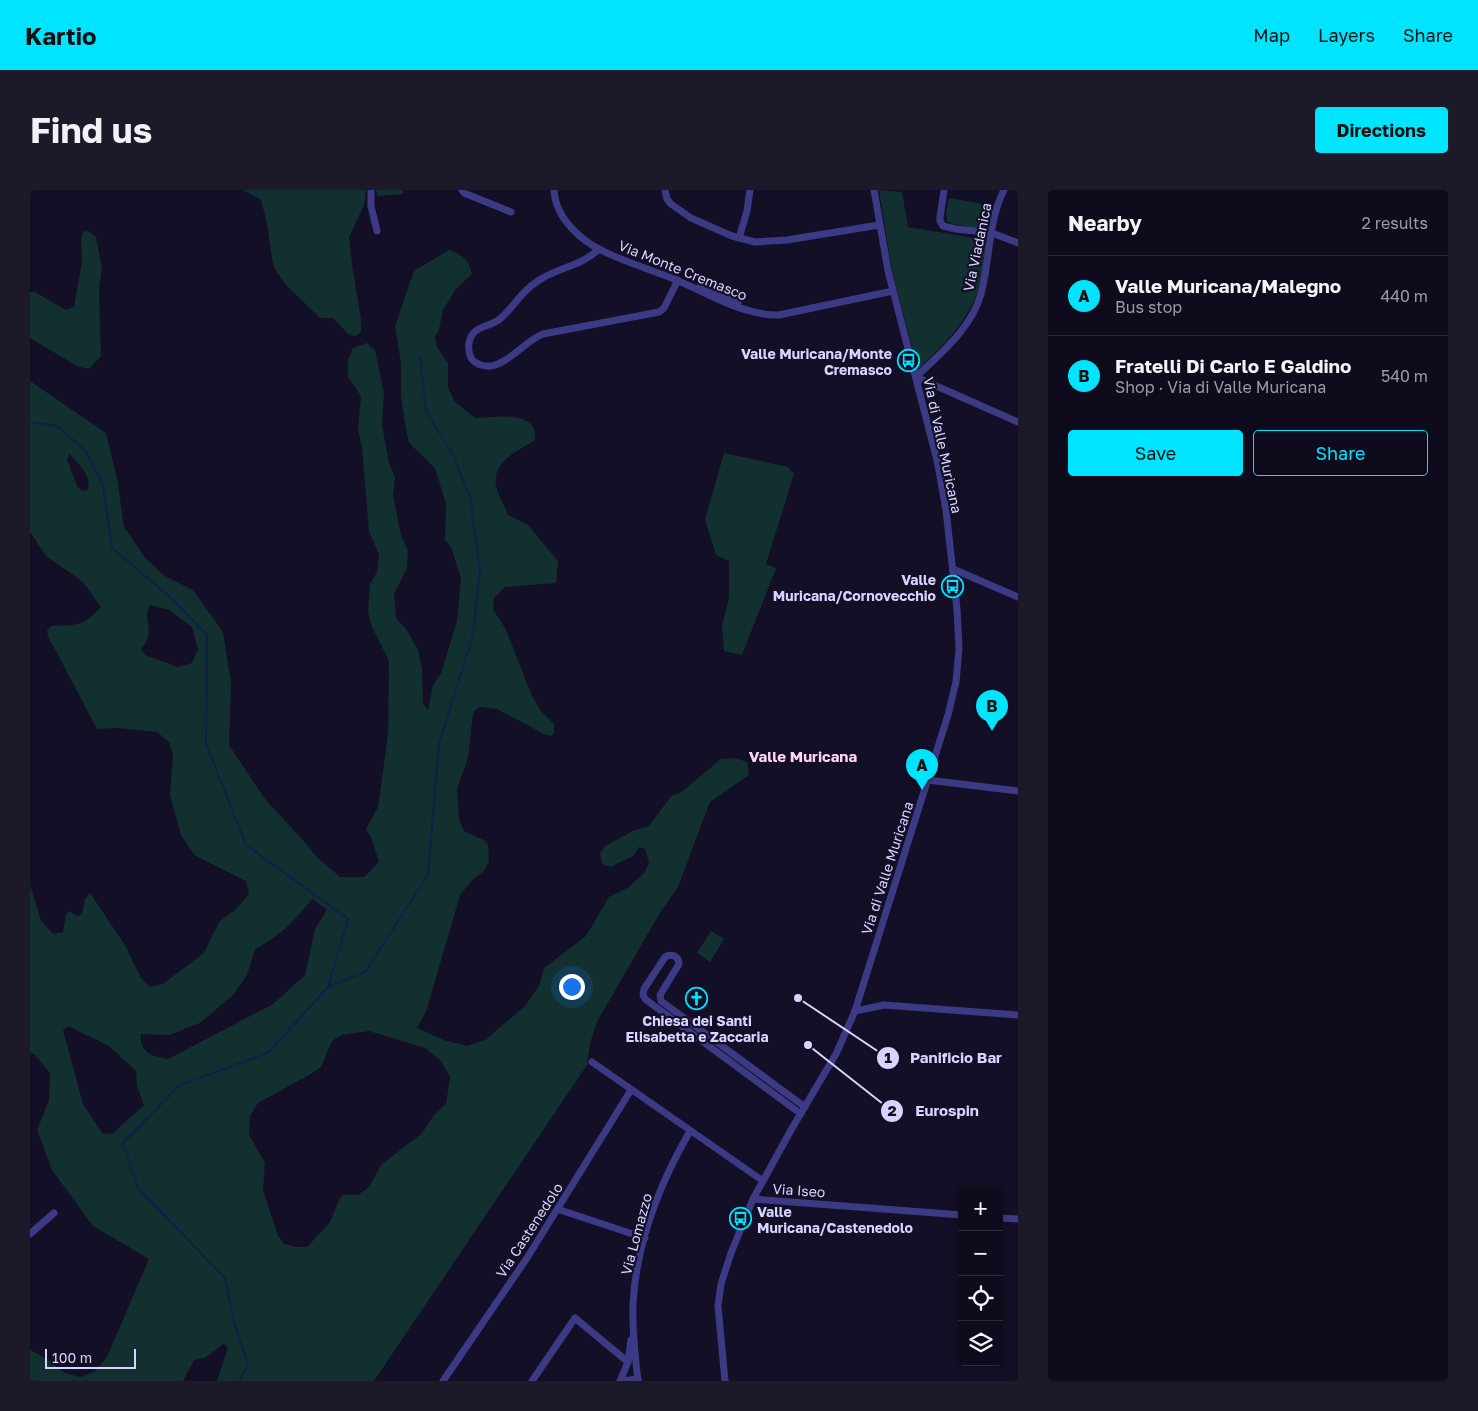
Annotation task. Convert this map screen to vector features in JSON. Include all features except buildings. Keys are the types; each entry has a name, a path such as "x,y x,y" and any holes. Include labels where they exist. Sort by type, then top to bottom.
{"street":[{"path":"371,190 371,206 377,231"},
{"path":"462,190 464,193 511,212"},
{"name":"Via Monte Cremasco","path":"554,190 557,204 564,219 580,237 598,249 678,280 721,294 747,309 779,315 893,291"},
{"path":"665,190 668,201 680,212 703,225 755,242 879,225"},
{"path":"739,238 748,211 750,190"},
{"name":"Via di Valle Muricana","path":"725,1381 718,1299 731,1253 753,1199 836,1054 855,1011 954,695 959,662 957,609 944,492 893,291 879,225 874,190"},
{"path":"944,190 940,217 942,224 952,229 992,233 1018,243"},
{"name":"Via Viadanica","path":"916,377 962,330 973,314 981,293 996,211 1004,190"},
{"path":"598,249 587,258 535,282 500,319 475,331 470,338 468,347 470,356 483,366 495,366 511,357 534,338 543,334 658,312 664,308 678,280"},
{"path":"916,377 1018,422"},
{"path":"953,569 1018,597"},
{"path":"928,780 1018,790"},
{"path":"669,955 675,956 679,964 660,995 661,1001 803,1110 645,999 643,995 644,989 665,957 669,955"},
{"path":"855,1011 884,1005 1018,1015"},
{"path":"592,1062 763,1180"},
{"name":"Via Castenedolo","path":"443,1381 527,1258 631,1090"},
{"name":"Via Lomazzo","path":"638,1380 633,1330 635,1282 645,1238 667,1173 690,1131"},
{"name":"Via Iseo","path":"753,1199 958,1215"},
{"path":"558,1209 645,1238"},
{"path":"30,1234 54,1213"},
{"path":"1003,1218 1018,1219"},
{"path":"532,1381 575,1318 628,1362"},
{"path":"633,1330 628,1362 621,1381 638,1380"}],"green space":[{"path":"243,190 366,190 364,205 349,237 361,319 361,332 355,336 348,334 333,318 320,318 286,285 273,265 267,223 261,200"},
{"path":"376,190 403,190 403,194 377,196"},
{"path":"879,190 902,192 908,227 986,240 982,280 968,313 946,341 918,369 892,271"},
{"path":"949,198 995,206 990,231 953,224 947,221 946,213"},
{"path":"88,231 96,237 102,268 99,289 101,356 89,369 77,366 30,338 30,292 35,292 66,310 74,307 82,261 81,240 83,232"},
{"path":"449,250 462,256 469,265 472,274 456,289 443,310 435,338 438,349 448,363 448,387 454,401 475,418 516,417 530,423 534,428 535,440 502,463 496,477 496,486 508,515 528,525 558,561 556,583 505,587 494,598 493,609 506,630 532,696 541,711 554,724 554,733 551,736 546,735 497,709 479,707 473,713 468,758 457,789 459,819 464,831 484,840 488,845 489,861 484,871 473,879 460,895 426,1012 417,1028 444,1040 467,1046 485,1040 524,1007 539,986 544,968 586,936 609,897 629,887 644,873 649,863 645,849 639,847 633,856 610,867 602,864 600,853 605,846 633,831 649,826 672,795 679,794 721,759 735,758 747,762 749,775 710,802 678,887 661,911 598,1020 590,1043 587,1065 374,1381 217,1381 228,1347 223,1344 205,1358 194,1360 183,1381 30,1381 30,1350 47,1359 65,1373 80,1377 94,1372 107,1357 149,1259 93,1226 52,1170 37,1130 49,1100 50,1073 35,1055 30,1052 30,885 41,921 53,934 63,932 66,914 70,911 77,916 82,914 85,899 90,893 125,945 141,978 150,987 163,984 204,953 219,922 236,909 249,894 246,881 194,855 181,835 170,795 173,755 169,742 157,732 118,728 97,729 48,636 47,631 51,626 79,624 95,614 101,607 83,582 46,556 30,532 30,381 106,433 117,478 124,527 146,559 165,576 193,590 223,632 231,683 229,745 265,799 317,857 340,877 364,877 379,862 371,837 366,829 378,807 388,735 389,661 372,627 368,612 370,584 377,572 379,555 369,531 362,447 358,430 361,396 348,377 348,360 353,348 367,343 375,350 384,394 382,425 389,463 395,477 393,496 401,535 408,551 407,568 394,594 396,618 406,629 418,650 422,669 423,704 428,710 433,685 441,673 457,621 461,578 451,547 445,540 446,504 435,468 409,443 406,430 401,396 401,363 395,326 414,271","holes":["69,454 83,470 88,480 88,490 82,491 77,486 67,459","150,605 169,610 192,627 198,649 192,663 178,667 145,655 141,649 146,642 149,631 148,611","312,899 327,910 315,929 305,975 273,1004 168,1059 152,1055 144,1049 141,1034 169,1035 200,1023 233,995 247,975 255,949 280,933","68,1026 109,1046 136,1071 137,1086 144,1105 112,1134 102,1133 83,1104 63,1030","369,1031 425,1048 441,1061 450,1077 446,1104 434,1115 422,1133 381,1165 369,1187 358,1195 344,1195 340,1198 330,1222 307,1247 296,1247 284,1244 278,1236 263,1190 265,1163 249,1135 250,1116 258,1103 321,1067 332,1041 342,1035"]},
{"path":"724,453 788,467 794,474 766,564 776,568 742,655 724,651 722,625 729,598 729,561 716,555 705,520"},
{"path":"711,931 724,939 710,962 697,953"}],"waterway":[{"path":"329,986 365,972 428,875 439,743 473,635 480,571 470,497 453,455 426,411 420,357"},
{"path":"30,422 57,426 85,450 103,485 112,548 170,597 207,635 206,743 246,845 348,919 328,987 268,1053 180,1085 123,1143 138,1188 225,1278 234,1321 248,1366 239,1381"}],"place":[{"name":"Valle Muricana/Monte Cremasco","path":"908,361"},
{"name":"Valle Muricana/Cornovecchio","path":"952,587"},
{"name":"Fratelli Di Carlo E Galdino","path":"992,731"},
{"name":"Valle Muricana/Malegno","path":"922,790"},
{"name":"Chiesa dei Santi Elisabetta e Zaccaria","path":"697,998"},
{"name":"Panificio Bar","path":"798,998"},
{"name":"Eurospin","path":"808,1045"},
{"name":"Valle Muricana/Castenedolo","path":"741,1219"}],"district":[{"name":"Valle Muricana","path":"803,756"}]}
